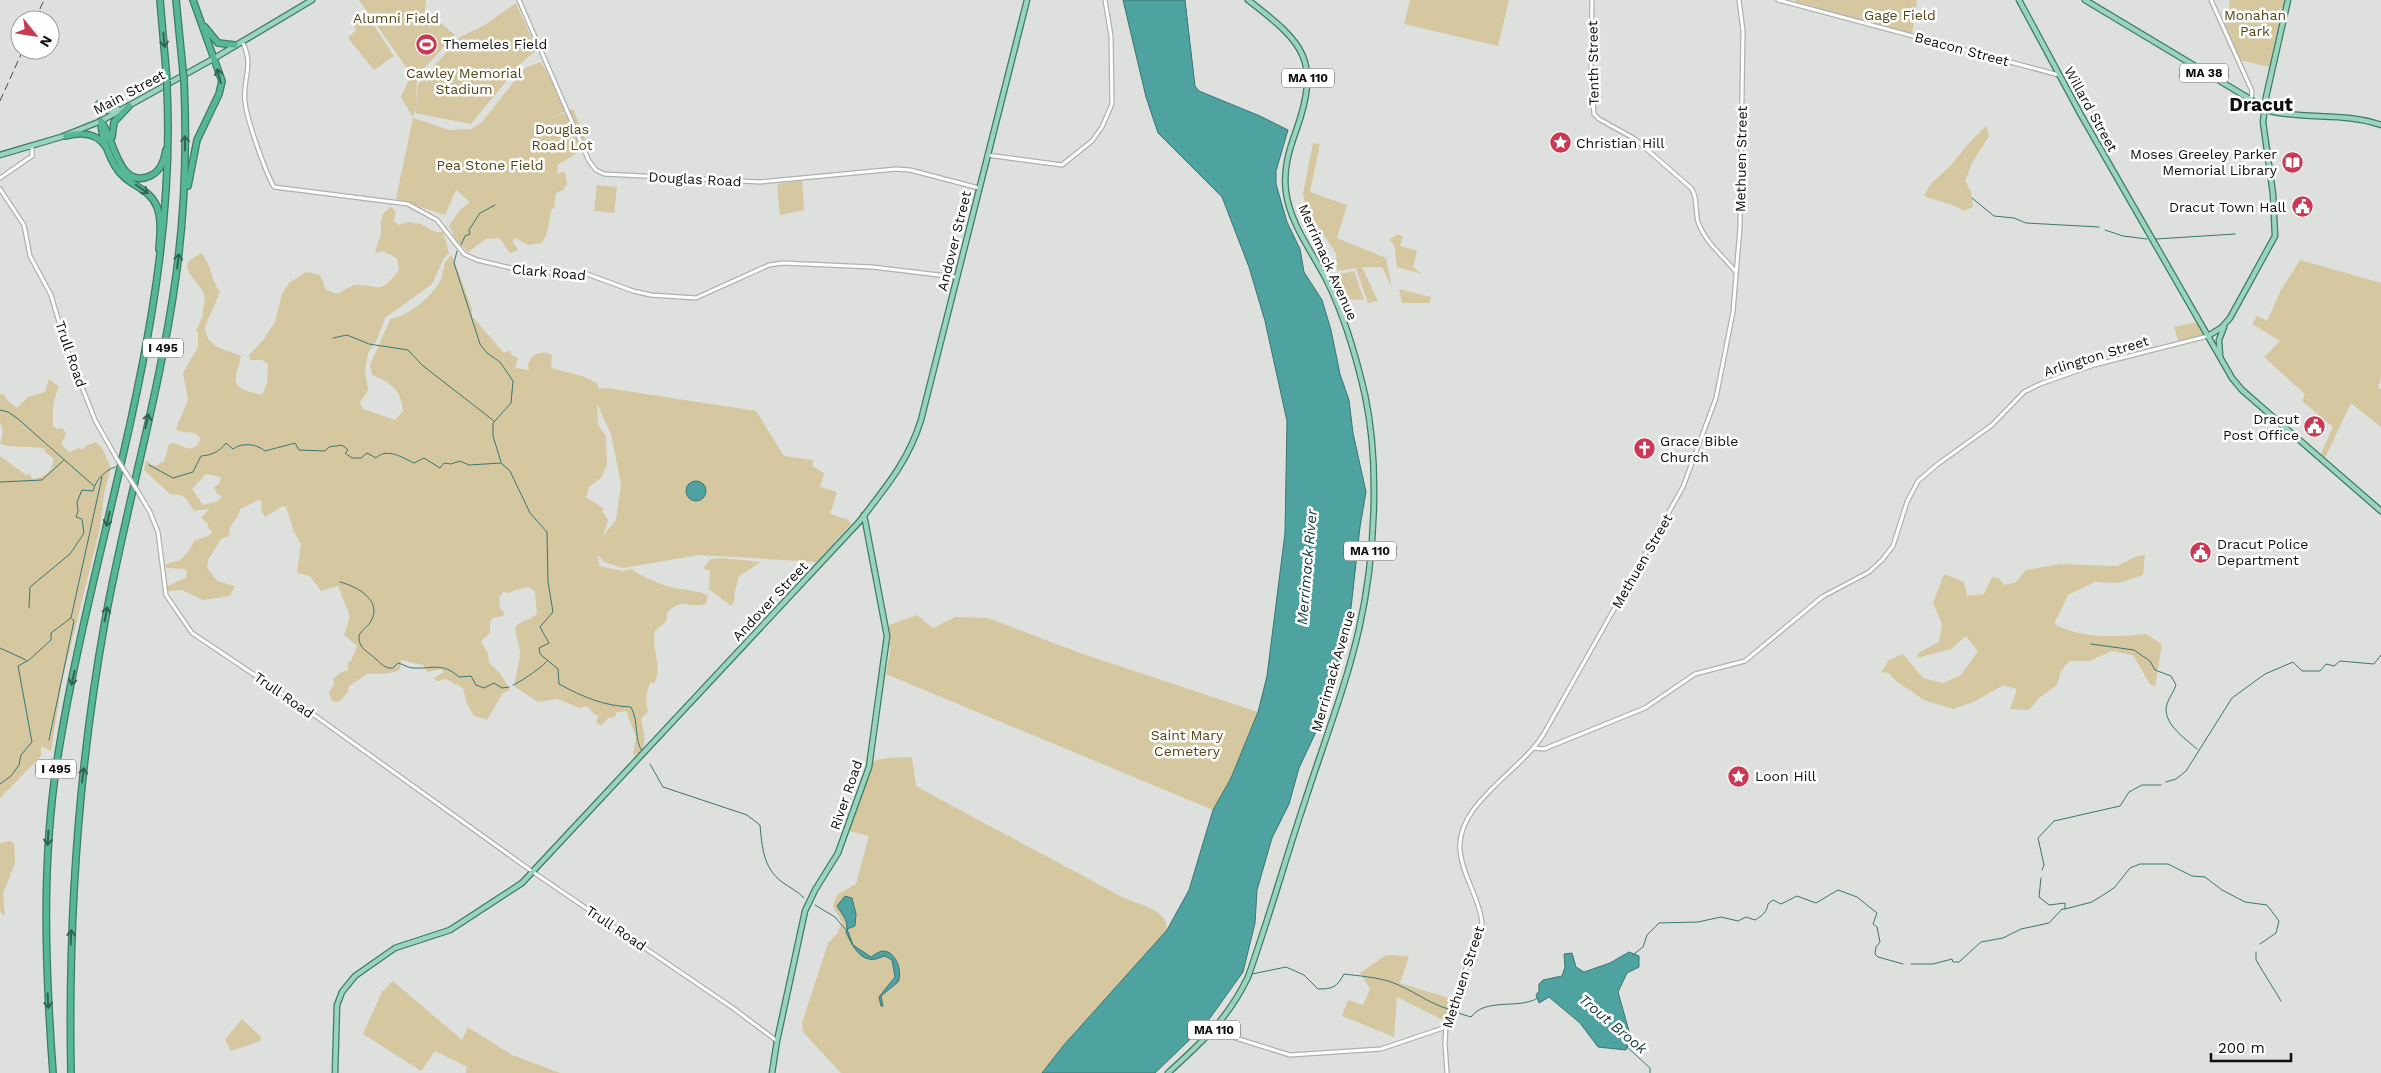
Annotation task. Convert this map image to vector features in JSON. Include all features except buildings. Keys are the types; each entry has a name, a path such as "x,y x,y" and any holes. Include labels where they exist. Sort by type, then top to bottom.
{"highway":[{"name":"I 495","path":"52,1073 45,928 46,863 54,784 69,694 154,312 166,210 169,129 168,89 160,0"},
{"name":"I 495","path":"71,1073 72,927 81,788 104,622 168,328 182,226 186,153 184,80 176,0"},
{"path":"182,226 193,154 202,128 221,87 221,77 193,0"},
{"path":"198,14 214,40 223,45 235,46"},
{"path":"114,146 112,127 116,119 129,106"},
{"path":"101,120 114,146 120,164 125,171 136,177 148,177 157,172 163,163 169,129"},
{"path":"101,120 102,131 110,154"},
{"path":"66,136 80,134 94,136 101,140 121,175 147,193 158,210 159,248 154,312"}],"main road":[{"name":"Main Street","path":"0,155 66,136 101,120 213,59 312,0"},
{"name":"Andover Street","path":"335,1073 337,1005 342,992 355,976 395,948 450,930 510,893 533,872 864,515 898,471 916,438 1027,0"},
{"name":"Merrimack Avenue","path":"1168,1073 1213,1031 1233,1006 1248,977 1359,630 1367,581 1374,495 1370,426 1355,356 1338,306 1294,218 1286,192 1286,163 1308,89 1305,60 1293,37 1248,0"},
{"name":"Willard Street","path":"2019,0 2220,357 2242,390 2381,511"},
{"name":"MA 38","path":"2085,0 2264,108 2282,114 2350,118 2381,125"},
{"name":"Arlington Street","path":"2208,336 2225,324 2275,236 2273,194 2264,136 2264,108 2288,0"},
{"path":"98,104 108,111 129,106"},
{"path":"2220,357 2219,340 2225,324"},
{"name":"River Road","path":"772,1073 805,911 814,890 838,853 869,767 887,636 864,515"}],"street":[{"name":"Douglas Road","path":"519,0 589,160 596,170 604,174 760,182 910,170 979,188"},
{"path":"987,155 1062,165 1092,141 1102,127 1112,104 1111,36 1105,0"},
{"name":"Tenth Street","path":"1592,0 1591,68 1594,114 1599,120 1635,139 1692,189 1698,220 1704,235 1736,272"},
{"name":"Methuen Street","path":"1448,1073 1445,1049 1446,1027 1482,923 1480,910 1461,858 1461,832 1470,813 1538,744 1686,482 1716,398 1733,312 1740,222 1743,30 1739,0"},
{"name":"Beacon Street","path":"1778,0 2060,75"},
{"path":"2210,0 2252,91 2251,100"},
{"name":"Clark Road","path":"242,41 248,53 249,64 245,104 274,187 408,204 437,220 464,254 477,260 528,272 587,274 633,291 651,295 696,298 769,265 784,263 872,267 956,277"},
{"path":"0,178 32,156 32,147"},
{"name":"Trull Road","path":"0,190 24,225 30,256 52,296 67,349 99,431 150,512 158,532 166,595 192,634 310,712 533,872 733,1008 777,1041"},
{"name":"Arlington Street","path":"1534,748 1542,749 1645,708 1695,674 1745,661 1822,597 1869,572 1882,560 1892,546 1907,502 1918,481 1993,425 2024,392 2094,365 2208,336"},
{"path":"1538,744 1547,747"},
{"path":"1213,1031 1290,1055 1381,1049 1446,1027"}],"green space":[{"name":"Cawley Memorial Stadium","path":"359,0 426,0 424,18 432,16 455,35 417,76 416,106 418,84 460,37 483,26 516,3 537,50 522,62 471,124 415,113 415,107 413,118 401,97 411,74"},
{"path":"1410,0 1509,0 1498,46 1404,24"},
{"name":"Gage Field","path":"1796,0 1917,0 1912,34 1795,2"},
{"name":"Monahan Park","path":"2229,0 2285,0 2270,67 2239,60 2231,42 2231,35 2229,37 2222,25 2230,20"},
{"path":"367,15 394,56 374,70 348,38 356,30 354,26"},
{"path":"541,62 554,84 565,111 550,119 573,109 588,146 558,165 557,175 565,172 567,184 563,190 556,193 554,209 552,208 548,230 542,243 528,245 516,238 512,241 518,250 511,253 498,238 486,239 468,252 456,240 449,226 459,211 470,202 456,190 445,215 396,199 413,118 449,130 471,129 482,122 525,68"},
{"path":"1986,126 1989,136 1972,163 1965,181 1971,192 1973,207 1964,211 1955,206 1924,196 1933,182"},
{"path":"1313,143 1320,144 1310,192 1347,205 1337,238 1386,258 1392,288 1382,267 1362,267 1378,301 1368,303 1356,268 1337,271 1336,253 1306,209 1303,194"},
{"path":"802,180 804,210 780,215 777,184"},
{"path":"597,185 617,187 614,213 594,211"},
{"path":"391,207 396,212 394,221 398,225 409,222 421,224 435,232 443,232 449,253 444,258 432,284 385,318 376,342 368,353 365,371 368,390 360,403 363,409 395,420 403,411 397,392 390,384 372,375 370,365 391,318 412,310 427,298 438,285 445,263 452,255 472,309 472,316 502,351 505,353 510,350 511,355 518,358 515,368 529,370 528,364 532,357 537,353 544,353 552,355 551,368 582,376 597,383 599,389 607,388 756,411 784,456 813,460 812,466 824,473 820,487 837,492 830,514 849,520 851,524 817,562 699,555 623,568 604,562 598,555 599,566 623,571 631,569 646,578 664,585 696,591 708,596 706,604 681,604 672,608 667,613 665,622 655,631 654,645 657,670 654,684 651,682 647,693 648,712 641,718 644,742 638,755 633,754 636,737 626,711 617,712 615,717 608,718 601,726 596,722 598,716 587,706 580,708 557,699 538,702 515,687 520,652 515,628 537,613 535,592 529,587 509,593 503,592 499,598 500,608 504,613 503,616 493,618 490,622 490,633 481,641 488,654 489,663 500,673 510,690 503,693 487,720 474,716 467,704 463,688 446,679 436,681 434,678 444,672 441,669 427,672 423,665 401,660 400,669 389,673 367,674 349,686 348,692 339,702 332,701 329,693 334,684 333,679 340,673 348,670 348,662 351,661 357,646 344,635 350,616 338,586 321,591 310,576 297,573 301,544 294,532 286,507 283,506 265,517 261,510 262,502 259,500 240,509 238,516 230,527 229,536 221,539 208,560 207,568 217,581 235,586 230,596 203,600 182,590 168,591 166,587 187,577 186,569 167,568 165,566 168,563 180,560 189,551 195,540 206,537 213,532 201,518 209,509 194,511 185,498 180,495 170,494 144,470 146,461 155,466 164,461 169,444 173,443 191,448 199,443 200,438 195,433 178,431 176,428 188,400 183,373 198,347 198,332 196,331 203,315 205,299 202,290 189,272 187,266 190,260 201,253 220,292 205,327 206,334 217,347 241,356 236,373 238,386 262,395 267,383 268,364 262,360 250,360 249,355 263,340 275,322 282,294 289,283 306,272 320,275 326,290 338,294 356,285 384,286 399,270 397,258 382,251 375,253 381,235 382,218","holes":["597,404 611,434 621,484 616,520 603,536 608,520 603,512 603,508 586,497 589,487 601,478 607,465 606,436 598,425","206,474 221,477 219,484 214,487 217,494 222,496 218,501 203,505 192,489"]},
{"path":"1398,234 1403,237 1400,246 1417,251 1413,267 1422,274 1397,267 1394,244 1389,240"},
{"path":"2300,260 2381,283 2381,377 2378,388 2381,389 2381,427 2351,403 2324,460 2320,456 2333,427 2302,401 2305,394 2264,357 2280,341 2252,324 2257,316 2267,321 2281,290"},
{"path":"1354,271 1364,300 1344,299 1339,274"},
{"path":"1399,289 1431,297 1430,303 1402,303"},
{"path":"2197,322 2203,332 2202,336 2179,343 2174,327"},
{"path":"49,379 59,387 54,402 53,426 57,429 63,428 66,434 61,444 69,452 79,448 83,450 87,445 96,442 102,448 111,468 104,494 100,528 62,681 51,751 41,746 41,756 0,798 0,456 26,475 29,474 33,479 48,473 52,466 53,458 44,451 46,449 0,444 3,432 0,422 0,394 5,395 7,400 17,408 28,397 45,392"},
{"path":"2145,555 2143,575 2118,583 2095,582 2068,595 2054,624 2087,635 2122,636 2146,634 2162,644 2155,687 2150,684 2133,655 2112,651 2089,661 2069,661 2061,671 2057,685 2039,698 2029,710 2010,709 2017,689 2004,685 1973,702 1953,709 1924,700 1896,681 1889,673 1881,672 1889,660 1903,654 1923,678 1943,683 1961,675 1978,651 1966,636 1951,649 1917,658 1918,653 1939,642 1942,624 1933,603 1944,574 1964,582 1967,596 1984,594 1992,577 1999,578 2004,585 2016,582 2026,570 2061,564 2117,566 2137,556"},
{"path":"721,558 761,562 739,576 734,595 735,600 731,606 709,589 710,570 706,570 704,567 711,559"},
{"name":"Saint Mary Cemetery","path":"917,615 933,628 955,617 988,618 1080,653 1258,712 1231,778 1213,810 886,674 890,651 889,625"},
{"path":"912,757 916,786 1118,895 1149,908 1162,917 1166,923 1167,930 1063,1046 1042,1073 841,1073 803,1032 802,1023 828,943 837,934 842,923 833,906 837,895 856,884 869,836 849,831 873,761 887,758"},
{"path":"10,841 14,843 15,863 3,893 5,916 0,912 0,843"},
{"path":"1386,955 1409,956 1400,983 1452,999 1445,1021 1397,997 1394,1037 1342,1016 1348,1000 1363,1005 1370,989 1360,973"},
{"path":"393,981 462,1040 468,1027 512,1055 560,1073 466,1073 467,1067 435,1051 421,1071 363,1034 382,992"},
{"path":"242,1019 261,1037 260,1041 231,1051 225,1039"}],"water":[{"name":"Merrimack River","path":"1123,0 1185,0 1195,86 1199,91 1260,116 1288,130 1276,171 1276,184 1287,222 1300,249 1304,272 1322,300 1331,330 1340,374 1349,400 1353,433 1366,492 1360,527 1348,635 1323,717 1299,768 1289,804 1272,838 1257,890 1255,923 1243,972 1205,1025 1155,1073 1042,1073 1063,1046 1167,930 1189,890 1213,810 1231,778 1258,712 1267,676 1285,533 1287,421 1265,321 1249,267 1222,197 1158,133 1146,97"},
{"path":"696,481 703,484 706,491 703,498 696,501 689,498 686,491 689,484"},
{"path":"845,896 852,898 856,914 855,926 847,929 853,945 871,957 881,951 887,952 897,962 900,973 898,982 881,996 883,1006 881,1006 879,997 895,977 892,960 885,956 875,959 865,958 854,948 846,932 847,925 845,919 837,906"},
{"path":"1629,952 1639,956 1639,967 1627,973 1618,992 1631,1038 1626,1050 1598,1047 1580,1023 1549,997 1539,1003 1536,995 1539,991 1539,984 1543,980 1562,976 1565,967 1564,954 1572,953 1576,967 1584,972 1610,963"}],"waterway":[{"path":"1972,198 1994,216 2014,218 2026,223 2099,227"},
{"path":"461,245 465,236 470,234 469,230 480,213 495,205"},
{"path":"2105,230 2123,236 2147,239"},
{"path":"2156,239 2235,234"},
{"path":"457,251 454,263 480,344 487,353 500,362 513,381 511,403 493,423 493,436 501,462"},
{"path":"333,338 347,335 369,344 408,350 422,365 494,421"},
{"path":"0,410 8,412 17,418 94,486"},
{"path":"149,465 173,478 193,472 201,456 215,453 226,443 233,449 241,445 249,445 265,451 295,443 299,450 325,451 329,447 342,445 348,450 345,453 352,458 361,458 367,453 376,458 385,453 390,453 414,463 424,458 440,468 444,463 451,464 460,461 469,465 501,463 510,471 530,513 547,532 548,582 553,612 540,627 549,643 539,648 540,654 558,669 559,684 594,700 612,705 631,707 635,719 638,742 642,751"},
{"path":"0,482 42,480 64,460"},
{"path":"29,608 30,587 70,554 84,533 82,519 76,517 78,511 77,502 82,490 93,491 101,476 115,467"},
{"path":"0,784 11,776 19,765 21,755 32,742 18,666 29,660 51,640 51,633 71,618 102,477"},
{"path":"340,582 360,591 371,600 374,613 370,623 360,634 359,640 365,650 384,666 393,668 398,663 411,668 438,667 448,669 459,677 471,676 476,685 484,688 494,683 502,688 509,687"},
{"path":"49,740 74,621 72,619"},
{"path":"2091,644 2134,650 2150,661 2155,670 2171,676 2176,685 2167,704 2168,718 2176,730 2197,749"},
{"path":"0,648 26,660"},
{"path":"2166,782 2176,779 2186,771 2232,698 2265,674 2293,662 2302,671 2320,671 2326,664 2334,666 2340,661 2374,664 2381,655"},
{"path":"513,685 547,661"},
{"path":"650,764 663,787 747,815 760,825 765,856 771,870 782,882 797,891 804,898"},
{"path":"2042,870 2044,865 2038,838 2054,821 2120,806 2129,792 2142,785 2161,785"},
{"path":"2065,909 2092,902 2114,888 2130,868 2140,864 2168,864 2192,876 2205,877 2222,890 2245,902 2267,905 2279,921 2276,933 2260,944"},
{"path":"1911,964 1933,964 1952,959 1953,962 1959,962 1981,942 2003,938 2021,929 2049,923 2062,909 2065,909 2065,903 2049,905 2039,897 2041,878"},
{"path":"1633,955 1643,947 1647,935 1659,923 1698,922 1721,917 1738,921 1746,917 1755,920 1764,914 1768,904 1773,900 1781,904 1797,896 1816,903 1838,890 1857,897 1877,913 1873,924 1877,927 1880,942 1876,947 1875,954 1878,957 1903,964"},
{"path":"815,905 835,917 845,929"},
{"path":"2256,952 2256,960 2281,1001"},
{"path":"1252,974 1286,967 1304,975 1318,989 1334,986 1344,974 1385,980 1448,1009"},
{"path":"1455,1012 1471,1017 1485,1007 1521,1003 1538,998"},
{"name":"Trout Brook","path":"1626,1046 1650,1068 1650,1073"}],"railway":[{"path":"40,10 44,0"},
{"path":"0,101 18,60"}],"place":[{"name":"Themeles Field","path":"427,44"},
{"name":"Christian Hill","path":"1560,143"},
{"name":"Moses Greeley Parker Memorial Library","path":"2293,162"},
{"name":"Dracut Town Hall","path":"2302,207"},
{"name":"Dracut Post Office","path":"2315,427"},
{"name":"Grace Bible Church","path":"1644,449"},
{"name":"Dracut Police Department","path":"2201,552"},
{"name":"Loon Hill","path":"1739,776"}],"district":[{"name":"Dracut","path":"2261,104"}],"park label":[{"name":"Alumni Field","path":"396,18"},
{"name":"Douglas Road Lot","path":"562,138"},
{"name":"Pea Stone Field","path":"490,165"}]}
